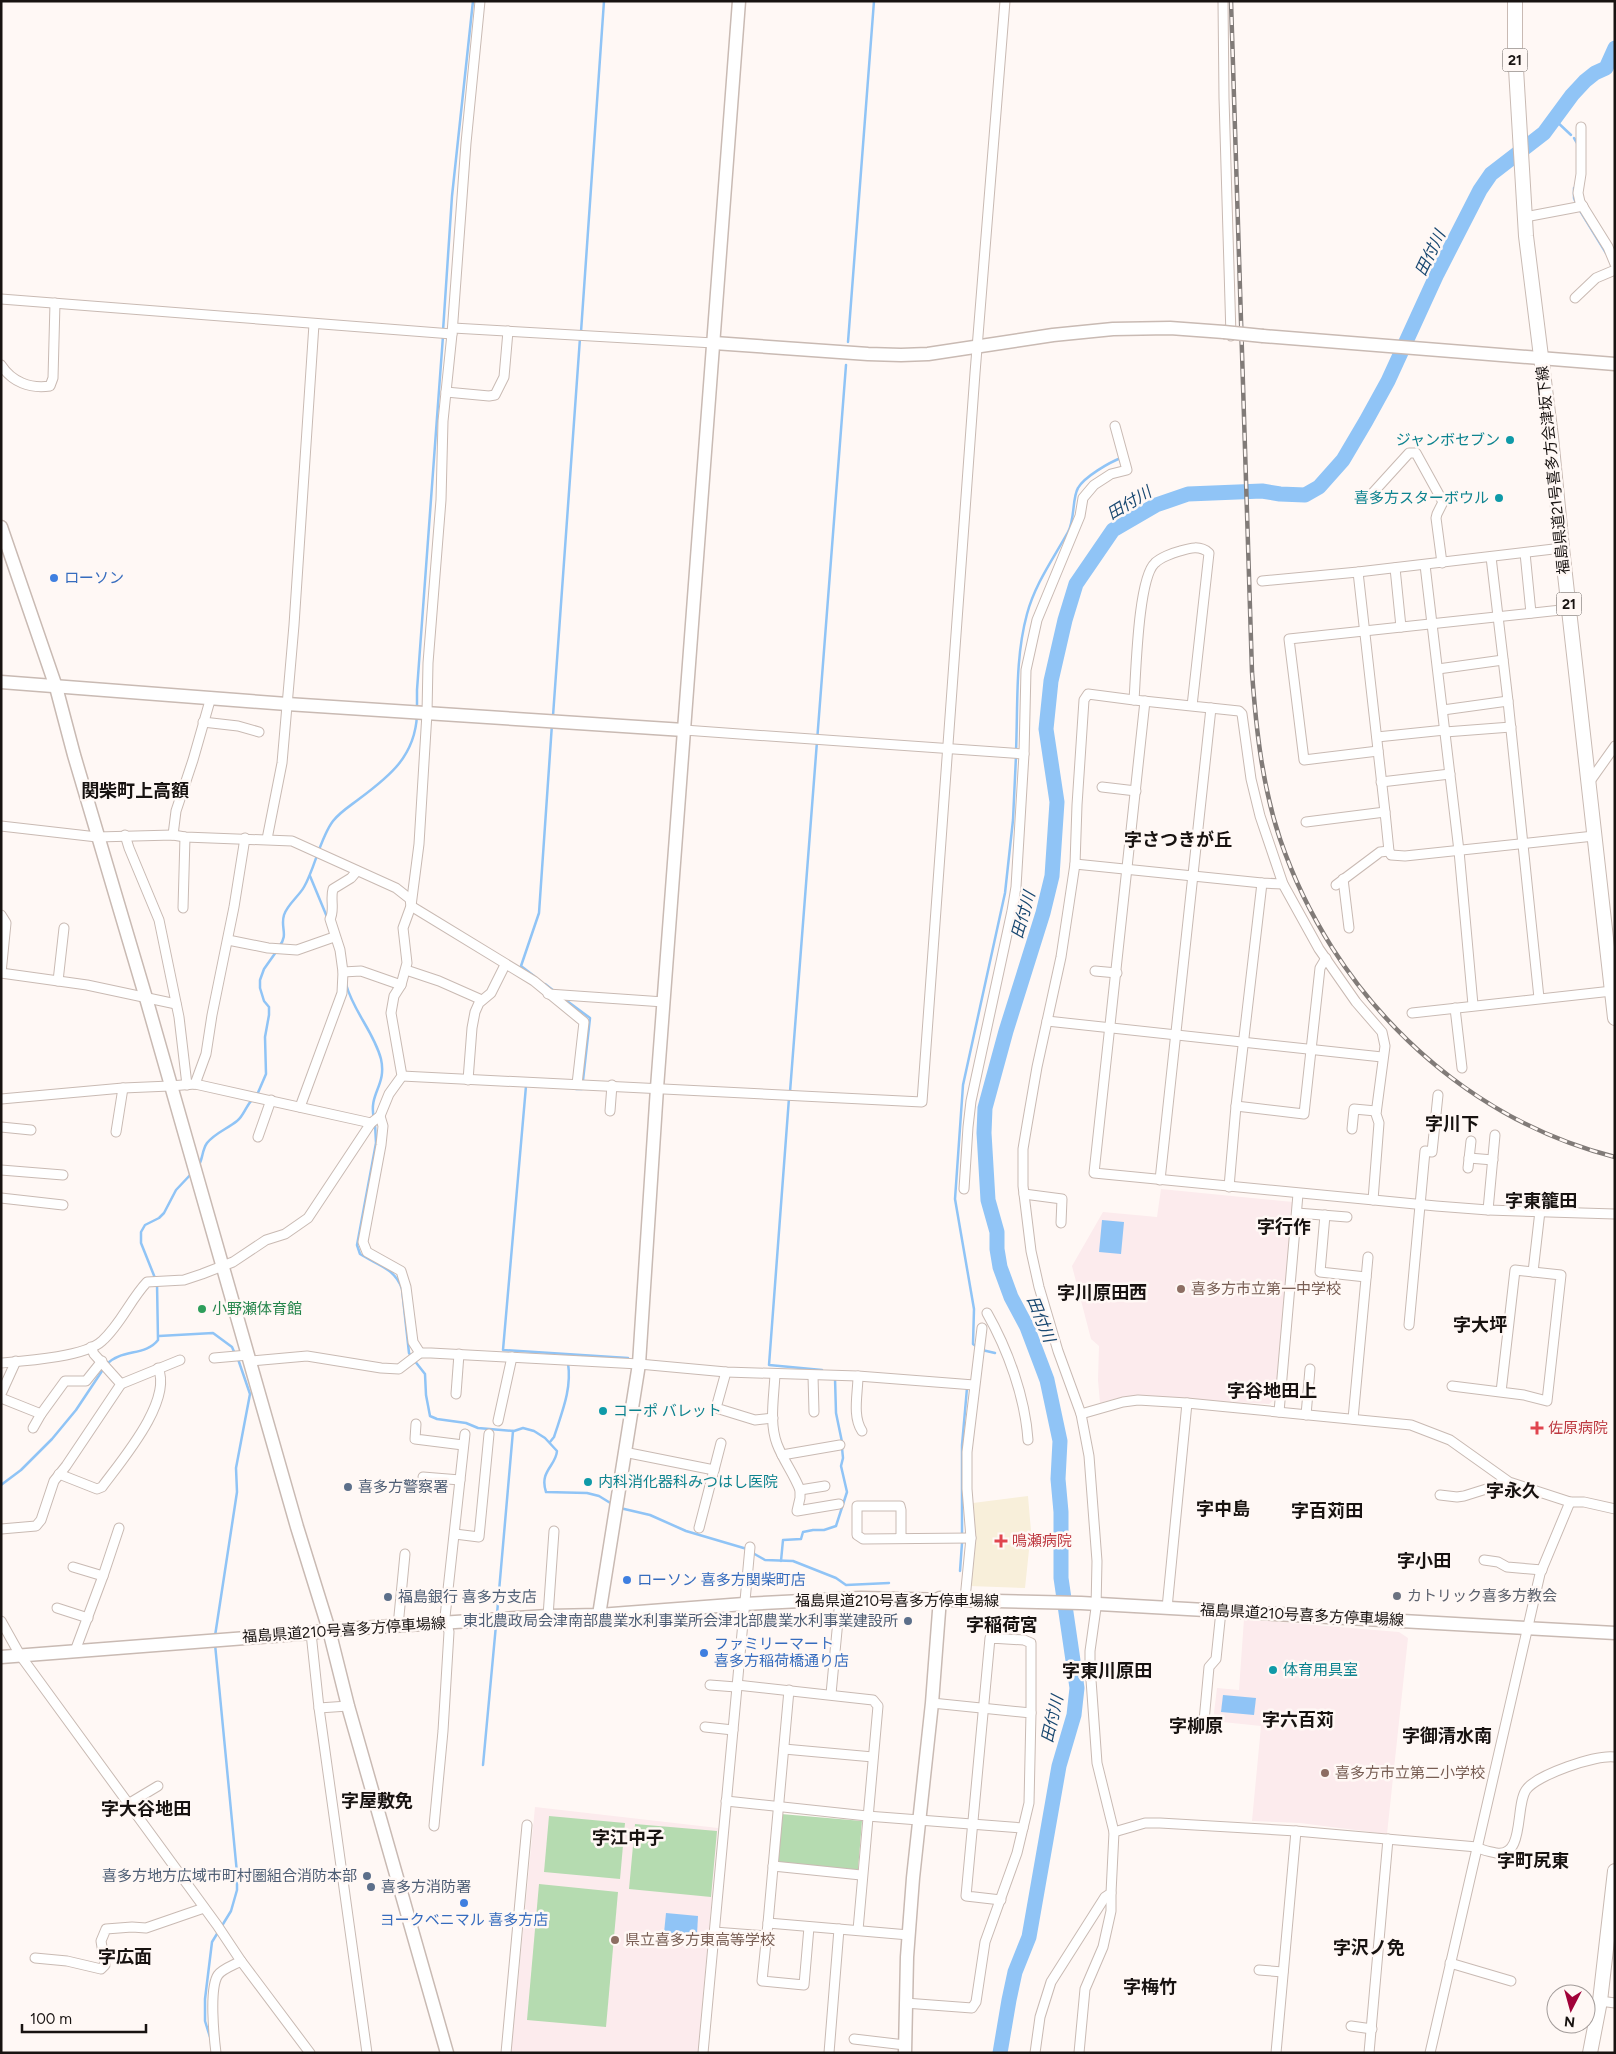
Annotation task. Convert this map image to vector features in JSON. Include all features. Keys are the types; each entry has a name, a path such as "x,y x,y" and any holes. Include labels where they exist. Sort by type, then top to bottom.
{"main road":[{"name":"福島県道21号喜多方会津坂下線","path":"1515,1 1515,52 1525,217 1615,1018"},
{"path":"1590,2053 1600,2001 1615,1871"}],"street":[{"path":"1,1363 55,1358 91,1347 103,1340 147,1282 184,1280 233,1262 266,1240 285,1234 308,1218 376,1120 389,1094 402,1076 392,1012 394,996 402,985 406,970 408,954 403,928 412,906 419,844 428,663 441,500 446,392 466,143 480,1"},
{"path":"599,1615 639,1364 657,1088 739,1"},
{"path":"402,1076 922,1102 977,347 1005,1"},
{"path":"1222,1 1228,334"},
{"path":"1581,126 1581,174 1578,193 1582,206 1608,247 1615,264"},
{"path":"1525,217 1582,206"},
{"path":"1575,298 1596,278 1615,270"},
{"path":"1,299 314,324 452,331 508,331 714,342 868,354 928,354 1053,335 1112,329 1170,328 1615,364"},
{"path":"1,365 9,375 23,384 50,386 53,378 55,303"},
{"path":"267,839 279,781 287,704 314,324"},
{"path":"446,392 495,395 504,377 508,331"},
{"path":"964,1189 968,1127 972,1101 1016,887 1024,754 1026,670 1037,620 1080,516 1083,498 1094,486 1110,474 1128,470 1115,426"},
{"path":"1369,497 1375,487 1409,453 1416,453 1443,502 1436,518 1442,563"},
{"path":"1,526 56,686 97,837 146,998 297,1527 329,1630 348,1706 447,2053"},
{"path":"1134,700 1142,598 1147,575 1155,562 1176,552 1194,547 1209,553 1192,706"},
{"path":"1262,581 1425,565 1562,548"},
{"path":"1525,553 1531,613"},
{"path":"1491,557 1539,998"},
{"path":"1425,565 1459,851 1473,1006"},
{"path":"1395,568 1401,627"},
{"path":"1358,572 1384,812 1391,855 1399,857 1594,836"},
{"path":"1378,750 1304,760 1289,639 1570,609"},
{"path":"1438,669 1503,660"},
{"path":"1,682 287,704 1024,754"},
{"path":"1079,2053 1085,1988 1103,1947 1111,1911 1114,1832 1097,1763 1089,1658 1096,1604 1098,1561 1095,1510 1089,1456 1080,1414 1038,1287 1031,1251 1024,1194 1023,1148 1032,1091 1062,957 1075,864 1076,805 1084,700 1088,694 1238,711 1242,714 1251,779 1260,816 1283,884 1310,934 1356,1002 1382,1032 1385,1043 1376,1111 1379,1123 1373,1200"},
{"path":"173,835 176,811 211,697"},
{"path":"1145,701 1094,1173 1298,1194 1488,1210 1615,1214"},
{"path":"1443,710 1508,701"},
{"path":"1160,1180 1212,708"},
{"path":"203,722 238,726 259,732"},
{"path":"1377,737 1511,727"},
{"path":"1588,784 1615,746"},
{"path":"1381,782 1450,774"},
{"path":"1102,787 1136,791"},
{"path":"1306,822 1384,812"},
{"path":"1,826 97,837 173,835 292,841 396,888 410,899 412,906 450,928 505,965 534,981 584,1022 577,1084"},
{"path":"125,835 159,920 191,1084"},
{"path":"183,908 185,837"},
{"path":"191,1084 206,1054 245,838"},
{"path":"1349,928 1340,882 1380,852 1389,851"},
{"path":"1075,864 1283,884"},
{"path":"300,1107 342,994 343,972 340,950 334,937 330,920 333,915 331,895 333,889 351,878 357,871"},
{"path":"1229,1187 1236,1106 1262,883"},
{"path":"1,915 6,923 1,974 87,985 176,1004"},
{"path":"58,981 64,928"},
{"path":"228,940 268,948 297,950 334,937"},
{"path":"1236,1106 1304,1114 1320,968 1326,958"},
{"path":"468,1080 472,1028 479,1003 492,993 505,965"},
{"path":"406,970 439,981 482,1000"},
{"path":"343,972 361,971 402,985"},
{"path":"1095,971 1117,973"},
{"path":"1412,1013 1612,991"},
{"path":"548,994 664,1002"},
{"path":"1455,1008 1462,1068"},
{"path":"1047,1021 1382,1057"},
{"path":"1,1099 191,1084 300,1107 376,1120 383,1126 381,1145 363,1242 367,1252 373,1257 401,1271 406,1287 413,1342 418,1354"},
{"path":"610,1111 612,1085"},
{"path":"116,1132 124,1088"},
{"path":"1409,1325 1425,1151 1432,1152 1438,1095"},
{"path":"258,1137 271,1100"},
{"path":"1352,1129 1354,1109 1376,1111"},
{"path":"1,1127 31,1130"},
{"path":"1488,1210 1495,1136"},
{"path":"1468,1168 1471,1141"},
{"path":"1470,1158 1493,1160"},
{"path":"1,1170 63,1175"},
{"path":"1024,1194 1062,1199 1061,1223"},
{"path":"1279,1412 1298,1194"},
{"path":"1,1198 63,1205"},
{"path":"1533,1272 1540,1212"},
{"path":"1296,1213 1347,1217"},
{"path":"1325,1215 1320,1272 1366,1276"},
{"path":"1353,1419 1368,1257"},
{"path":"1452,1386 1524,1395 1547,1402 1561,1275 1515,1270 1501,1392"},
{"path":"987,1313 1019,1388 1024,1408 1028,1440"},
{"path":"965,1600 971,1538 967,1489 967,1452 982,1328"},
{"path":"91,1347 94,1354 121,1384"},
{"path":"214,1358 308,1356 391,1369 399,1368 418,1354 459,1354 639,1364 726,1372 858,1376 974,1385"},
{"path":"456,1394 459,1354"},
{"path":"498,1421 512,1357"},
{"path":"1,1529 36,1526 41,1520 52,1487 59,1474 121,1384 180,1360"},
{"path":"1,1394 16,1361"},
{"path":"33,1428 65,1380 86,1381 102,1361"},
{"path":"59,1474 97,1489 102,1487 149,1423 160,1390 161,1375 158,1368"},
{"path":"1306,1415 1310,1369"},
{"path":"726,1372 716,1408 755,1420 773,1418"},
{"path":"774,1374 774,1436 800,1490 797,1511 839,1504"},
{"path":"813,1376 814,1412"},
{"path":"858,1376 856,1413 857,1422 862,1431"},
{"path":"1,1398 41,1414"},
{"path":"1080,1414 1123,1402 1138,1400 1411,1425 1450,1440 1503,1479 1570,1502 1584,1502 1615,1509"},
{"path":"1167,1608 1187,1403"},
{"path":"416,1424 415,1440 463,1444"},
{"path":"434,1826 443,1731 449,1632 445,1617 465,1434"},
{"path":"455,1534 479,1537 489,1434"},
{"path":"699,1528 721,1443"},
{"path":"782,1455 840,1445"},
{"path":"624,1452 714,1470"},
{"path":"423,1476 460,1480"},
{"path":"1440,1495 1464,1496 1499,1485 1503,1479"},
{"path":"800,1490 824,1486"},
{"path":"1430,2053 1527,1627 1542,1570 1570,1502"},
{"path":"901,1538 900,1506 857,1506 856,1530 859,1537 863,1539 971,1538"},
{"path":"75,1651 104,1576 119,1528"},
{"path":"548,1616 554,1531"},
{"path":"703,2053 750,1547"},
{"path":"398,1626 404,1554"},
{"path":"1484,1560 1498,1562 1507,1567 1542,1570"},
{"path":"73,1568 104,1576"},
{"path":"854,2040 905,2049 905,2003 909,1935 932,1703 940,1598"},
{"name":"福島県道210号喜多方停車場線","path":"1,1657 311,1633 329,1630 840,1599 940,1598 1040,1601 1615,1633"},
{"path":"831,1694 840,1599"},
{"path":"57,1608 88,1618"},
{"path":"1204,1721 1209,1667 1216,1659 1221,1611"},
{"path":"1,1620 20,1655 220,1929 241,1961 310,2053"},
{"path":"311,1633 319,1708 367,2053"},
{"path":"905,2003 972,2008 976,2002 985,1942 1001,1900 1017,1853 1023,1828 1029,1797 1031,1643 1024,1640 990,1638 966,1896 1001,1900"},
{"path":"710,1685 831,1694 873,1700 878,1706 861,1875 858,1930"},
{"path":"789,1690 762,1981 804,1985 809,1927"},
{"path":"932,1703 1031,1713"},
{"path":"319,1708 348,1706"},
{"path":"706,1727 732,1730"},
{"path":"784,1749 873,1757"},
{"path":"1114,1832 1145,1823 1296,1830 1477,1847 1501,1854 1510,1850 1515,1838 1523,1798 1529,1787 1578,1762 1603,1756 1615,1757"},
{"path":"128,1804 158,1786"},
{"path":"726,1801 778,1808 1023,1828"},
{"path":"506,2053 527,1825"},
{"path":"1276,2053 1296,1830"},
{"path":"1369,2053 1388,1839"},
{"path":"774,1866 861,1875"},
{"path":"1035,2053 1040,2017 1051,1982 1107,1894 1111,1893"},
{"path":"35,1958 68,1961 101,1969 104,1965 101,1941 106,1929 146,1928 204,1908"},
{"path":"768,1922 909,1935"},
{"path":"828,2053 839,1929"},
{"path":"714,1932 766,1936"},
{"path":"216,2053 212,2020 216,1980 221,1972 241,1961"},
{"path":"1450,1963 1511,1981"},
{"path":"1259,1970 1283,1972"},
{"path":"1600,2001 1615,2003"},
{"path":"1351,2026 1372,2028"}],"shaded area":[{"name":"喜多方市立第一中学校","path":"1161,1189 1293,1202 1275,1399 1269,1404 1126,1396 1100,1403 1098,1380 1099,1346 1091,1339 1072,1266 1103,1212 1157,1217"},
{"name":"鳴瀬病院","path":"1028,1496 1031,1531 1025,1588 969,1586 973,1552 973,1503"},
{"name":"喜多方市立第二小学校","path":"1244,1619 1399,1632 1408,1638 1387,1834 1300,1823 1252,1821 1261,1726 1213,1721 1217,1688 1239,1690"},
{"name":"県立喜多方東高等学校","path":"535,1807 718,1828 698,2053 511,2053"}],"green space":[{"path":"781,1814 862,1821 858,1870 777,1863"},
{"path":"549,1816 625,1823 620,1879 544,1872"},
{"path":"635,1824 717,1831 711,1897 629,1889"},
{"path":"539,1884 618,1892 606,2027 527,2020"}],"water":[{"path":"1102,1220 1124,1222 1121,1254 1099,1252"},
{"path":"1223,1695 1256,1698 1254,1715 1221,1712"},
{"path":"666,1913 698,1916 697,1935 664,1933"}],"waterway":[{"path":"443,331 452,196 473,1"},
{"path":"581,332 604,1"},
{"path":"848,342 874,1"},
{"name":"田付川","path":"1000,2053 1015,1972 1029,1937 1059,1766 1074,1715 1077,1688 1061,1578 1061,1512 1058,1479 1060,1441 1047,1380 1027,1327 1011,1297 1000,1267 997,1232 988,1200 984,1133 985,1108 1006,1031 1043,913 1052,876 1057,802 1046,729 1051,681 1065,620 1076,584 1113,530 1156,505 1188,494 1262,491 1305,495 1319,487 1343,460 1388,381 1437,274 1480,190 1491,174 1544,133 1572,95 1585,81 1595,73 1606,68 1615,48"},
{"path":"1554,119 1571,135"},
{"path":"1574,138 1577,143"},
{"path":"1574,188 1576,203"},
{"path":"1579,209 1606,253"},
{"path":"417,707 443,336"},
{"path":"553,716 580,338"},
{"path":"790,1092 846,365"},
{"path":"1016,751 1019,665 1023,631 1030,603 1068,532 1078,488 1091,475 1121,458"},
{"path":"279,947 284,935 284,915 290,904 304,887 328,828 339,815 381,782 399,764 411,742 417,715"},
{"path":"534,976 521,966 539,913 552,724"},
{"path":"977,1347 973,1344 974,1309 955,1199 963,1085 1005,893 1013,820 1016,756"},
{"path":"310,876 327,917"},
{"path":"257,1095 266,1074 265,1037 269,1015 269,1007 264,1001 260,980 264,969 276,952"},
{"path":"346,984 353,1003 374,1040 381,1059 382,1076 373,1102 374,1119"},
{"path":"545,984 554,991"},
{"path":"563,998 590,1018 582,1089 576,1089"},
{"path":"526,1086 503,1350 628,1358"},
{"path":"789,1098 769,1365 822,1370 822,1372"},
{"path":"199,1165 207,1143 239,1119 253,1099"},
{"path":"375,1124 376,1143 357,1245 360,1254 385,1268 399,1282 402,1289 409,1353 411,1356"},
{"path":"107,1364 119,1356 147,1348 158,1340 157,1283 141,1243 141,1232 145,1225 159,1218 164,1213 176,1190 192,1173"},
{"path":"159,1336 213,1333 232,1347 235,1354"},
{"path":"982,1350 995,1353"},
{"path":"215,1636 237,1492 236,1468 250,1394 238,1359"},
{"path":"414,1360 425,1374 430,1416 437,1419 466,1423 478,1428 514,1431 523,1428 534,1431 545,1438 557,1451 554,1461 546,1474 544,1485 546,1492 587,1493 599,1496 612,1504"},
{"path":"550,1442 554,1437 566,1400 569,1382 568,1363"},
{"path":"1,1485 21,1470 52,1439 76,1410 104,1368"},
{"path":"835,1378 836,1413 842,1442"},
{"path":"960,1571 962,1543 962,1445 967,1388"},
{"path":"497,1614 513,1431"},
{"path":"781,1561 783,1540 801,1539 803,1532 824,1530 836,1526 847,1492 841,1466 843,1458 842,1448"},
{"path":"620,1508 650,1515 686,1531 747,1549"},
{"path":"751,1552 765,1560 793,1561 836,1578 846,1585 889,1583"},
{"path":"483,1765 496,1625"},
{"path":"210,2037 205,2021 205,1999 212,1942 231,1911 237,1890 237,1873 215,1644"}],"railway":[{"path":"1231,1 1252,672 1264,777 1280,839 1303,895 1332,948 1367,996 1408,1040 1453,1079 1503,1112 1557,1138 1615,1157"}],"place":[{"name":"ジャンボセブン","path":"1510,440"},
{"name":"喜多方スターボウル","path":"1499,498"},
{"name":"ローソン","path":"54,578"},
{"name":"喜多方市立第一中学校","path":"1181,1289"},
{"name":"小野瀬体育館","path":"202,1309"},
{"name":"コーポ バレット","path":"603,1411"},
{"name":"佐原病院","path":"1537,1428"},
{"name":"内科消化器科みつはし医院","path":"588,1482"},
{"name":"喜多方警察署","path":"348,1487"},
{"name":"鳴瀬病院","path":"1001,1541"},
{"name":"ローソン 喜多方関柴町店","path":"627,1580"},
{"name":"カトリック喜多方教会","path":"1397,1596"},
{"name":"福島銀行 喜多方支店","path":"388,1597"},
{"name":"東北農政局会津南部農業水利事業所会津北部農業水利事業建設所","path":"908,1621"},
{"name":"ファミリーマート 喜多方稲荷橋通り店","path":"704,1653"},
{"name":"体育用具室","path":"1273,1670"},
{"name":"喜多方市立第二小学校","path":"1325,1773"},
{"name":"喜多方地方広域市町村圏組合消防本部","path":"367,1876"},
{"name":"喜多方消防署","path":"371,1887"},
{"name":"ヨークベニマル 喜多方店","path":"464,1903"},
{"name":"県立喜多方東高等学校","path":"615,1940"}],"district":[{"name":"関柴町上高額","path":"135,791"},
{"name":"字さつきが丘","path":"1178,840"},
{"name":"字川下","path":"1452,1124"},
{"name":"字東籠田","path":"1541,1201"},
{"name":"字行作","path":"1284,1227"},
{"name":"字川原田西","path":"1102,1293"},
{"name":"字大坪","path":"1480,1325"},
{"name":"字谷地田上","path":"1272,1391"},
{"name":"字永久","path":"1513,1491"},
{"name":"字中島","path":"1223,1509"},
{"name":"字百苅田","path":"1327,1511"},
{"name":"字小田","path":"1424,1561"},
{"name":"字稲荷宮","path":"1002,1625"},
{"name":"字東川原田","path":"1107,1671"},
{"name":"字六百苅","path":"1298,1720"},
{"name":"字柳原","path":"1196,1726"},
{"name":"字御清水南","path":"1447,1736"},
{"name":"字屋敷免","path":"377,1801"},
{"name":"字大谷地田","path":"146,1809"},
{"name":"字江中子","path":"628,1838"},
{"name":"字町尻東","path":"1533,1861"},
{"name":"字沢ノ免","path":"1369,1948"},
{"name":"字広面","path":"125,1957"},
{"name":"字梅竹","path":"1150,1987"}]}
